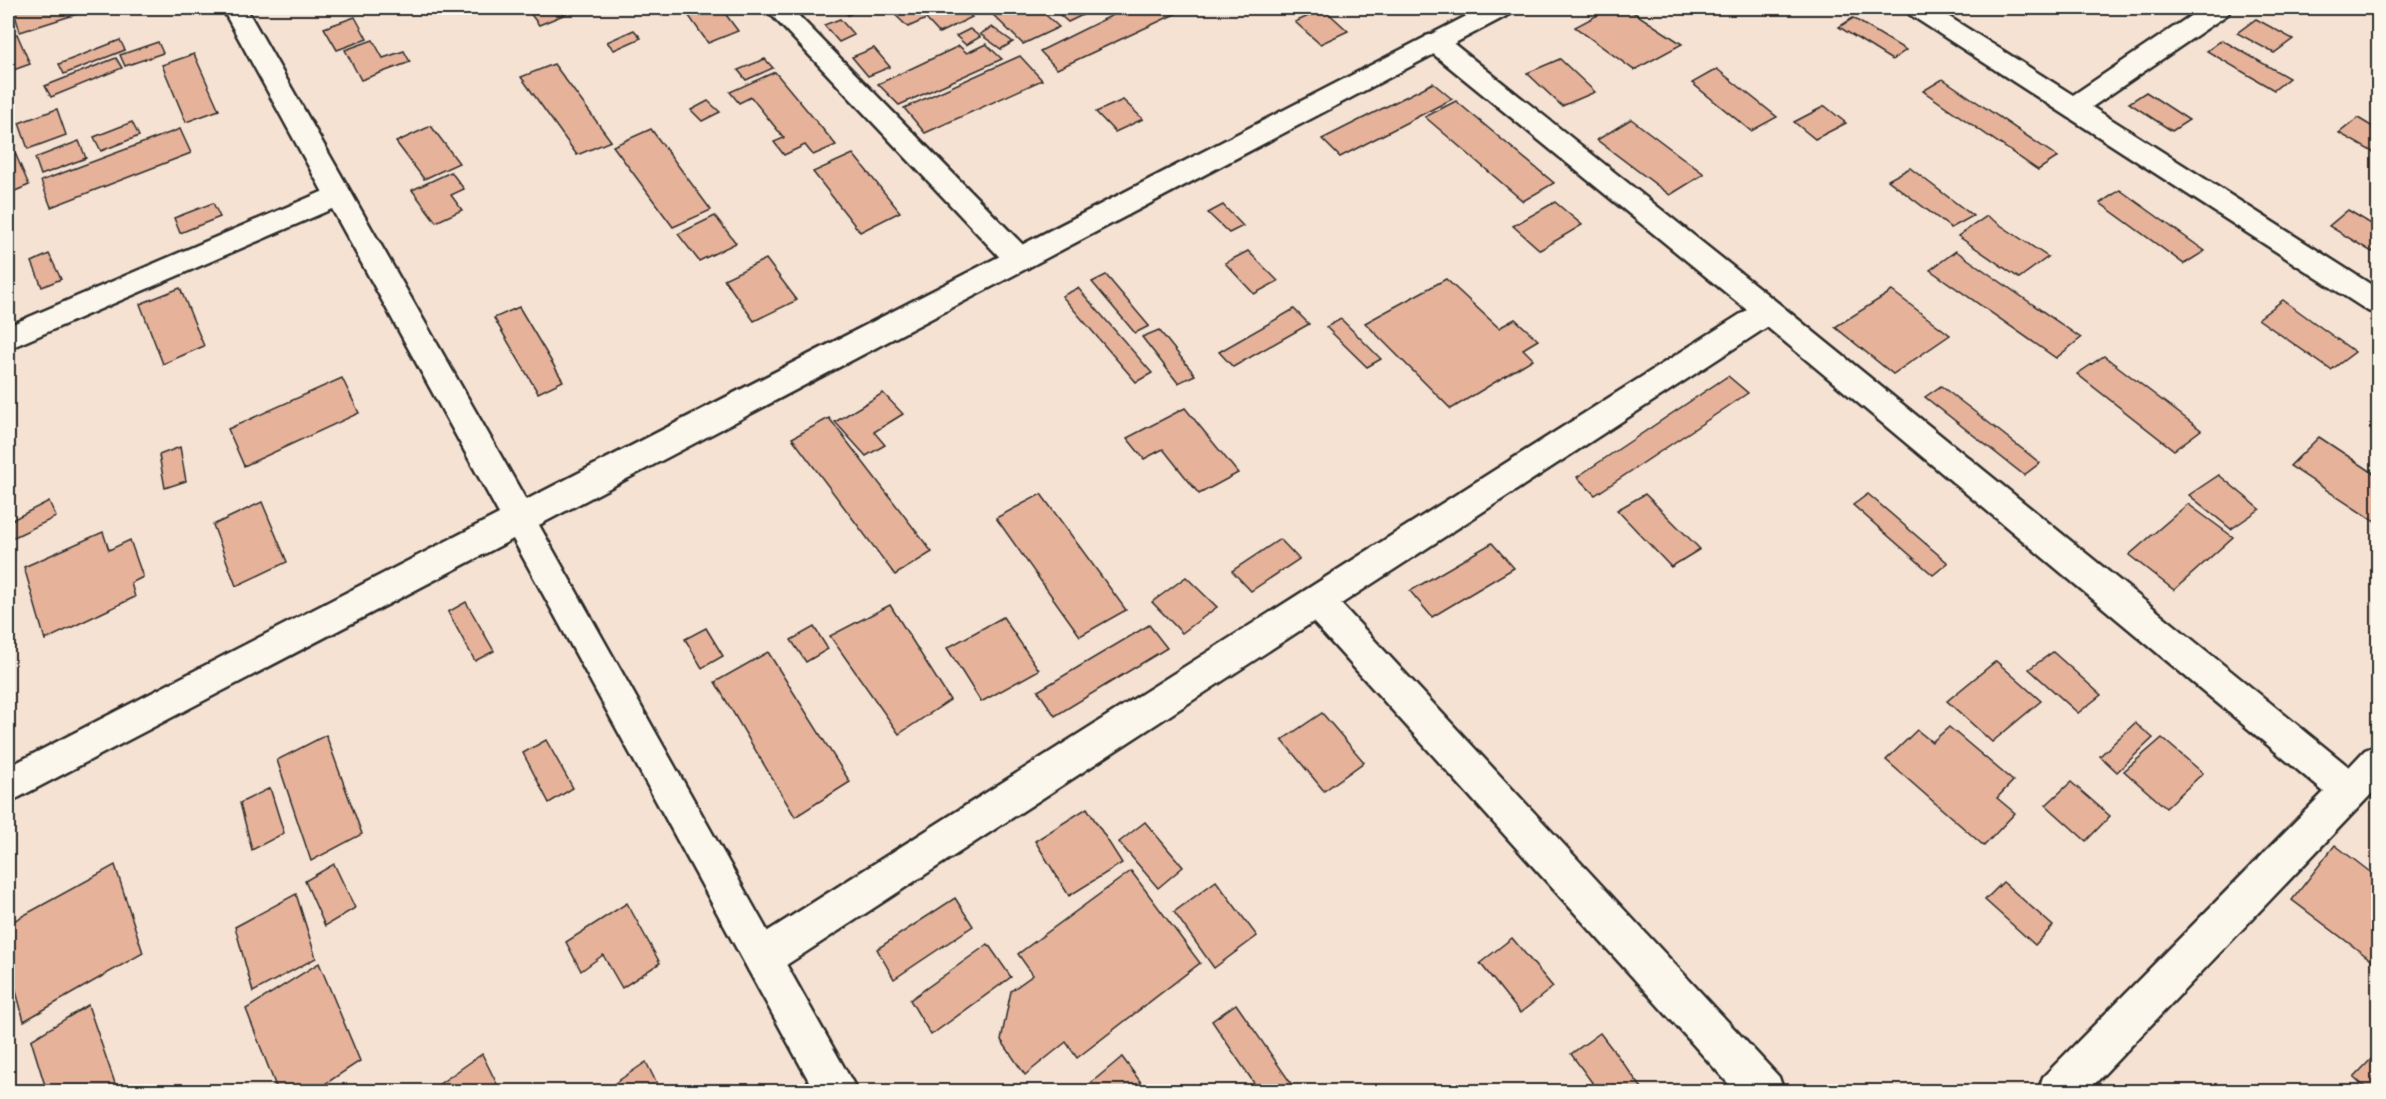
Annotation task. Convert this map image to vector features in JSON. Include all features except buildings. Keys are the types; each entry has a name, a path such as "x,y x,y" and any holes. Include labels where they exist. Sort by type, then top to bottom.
{"street":[{"path":"234,8 837,1092"},
{"path":"777,8 1019,259"},
{"path":"8,786 1501,8"},
{"path":"1918,8 2379,303"},
{"path":"2072,108 2219,8"},
{"path":"1435,42 1768,311 2350,791"},
{"path":"8,338 338,195"},
{"path":"763,957 1318,603 1768,311"},
{"path":"1318,603 1764,1092"},
{"path":"2058,1092 2379,762"}]}
